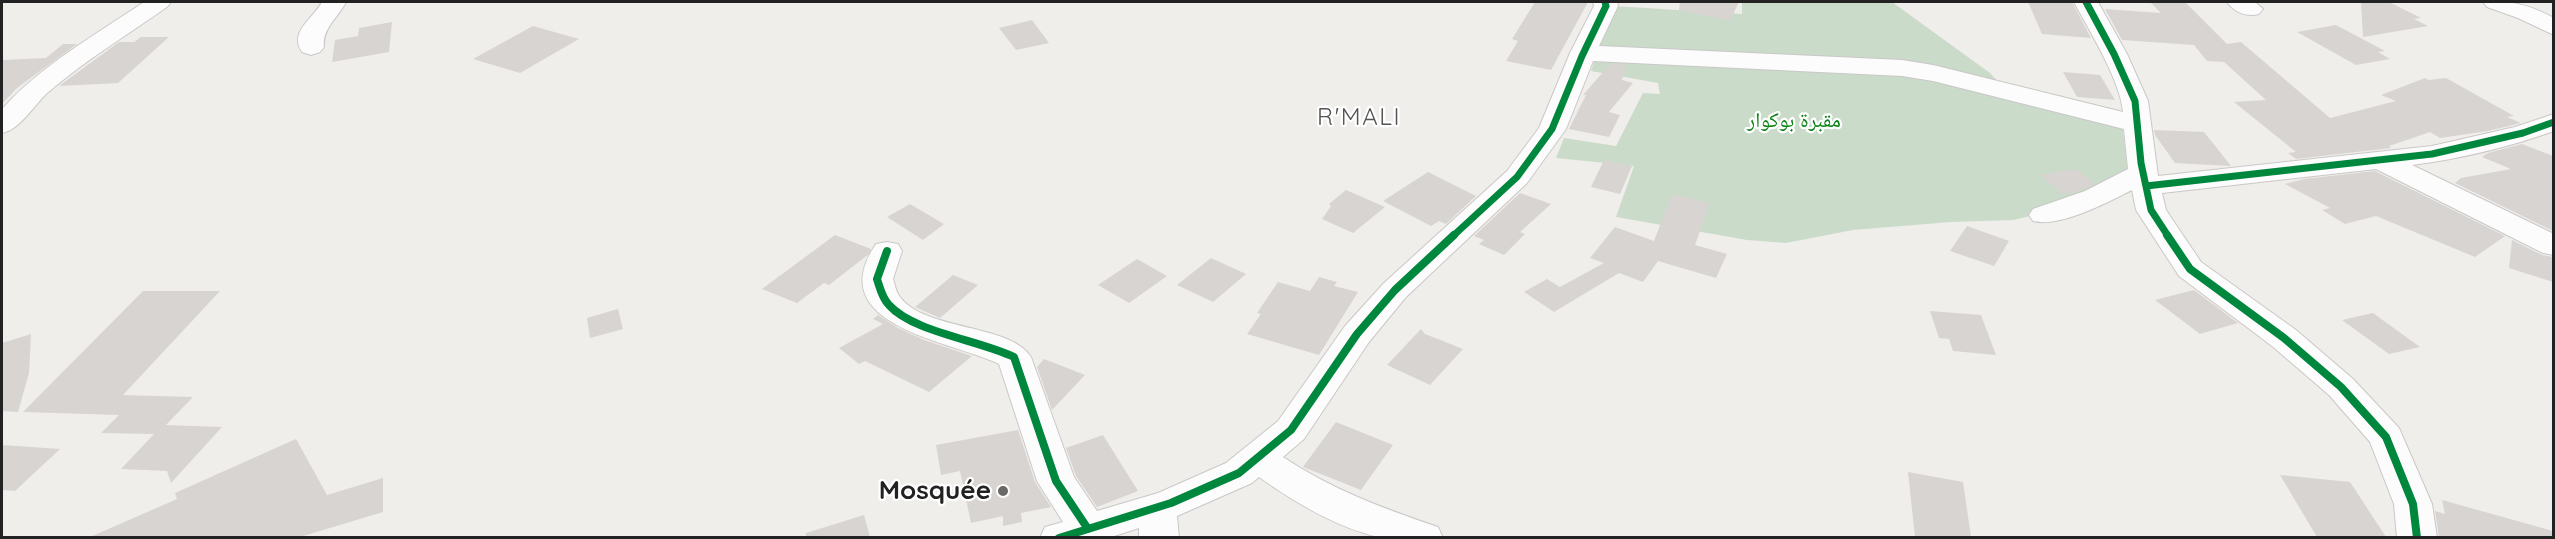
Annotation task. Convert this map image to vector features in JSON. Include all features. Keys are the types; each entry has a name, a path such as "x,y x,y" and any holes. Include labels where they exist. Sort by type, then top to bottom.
{"street":[{"path":"2,125 13,111 52,77 159,2"},
{"path":"311,47 312,31 332,8 334,2"},
{"path":"887,251 877,279 887,303 897,313 924,325 1000,349 1014,357 1074,533 1158,522 1239,473 1291,430 1357,334 1395,290 1518,177 1552,129 1583,53 1606,6 1605,2"},
{"path":"2085,2 2114,54 2135,101 2144,180 2151,210 2190,269 2284,338 2341,387 2386,437 2413,504 2417,537"},
{"path":"2495,2 2543,15 2553,27"},
{"path":"1583,53 1902,68 1933,73 2137,124"},
{"path":"2044,215 2144,180 2432,154 2523,133 2553,122"},
{"path":"2378,159 2553,246"},
{"path":"1258,458 1300,487 1346,510 1424,537"}],"green space":[{"name":"مقبرة بوكوار","path":"1742,2 1892,2 1990,73 2010,95 2122,122 2128,175 2051,211 2013,220 1951,222 1853,230 1786,243 1747,240 1616,217 1634,166 1556,158 1564,138 1616,146 1643,93 1660,94 1658,83 1591,71 1613,6 1742,14"}],"building":[{"path":"1535,2 1588,2 1551,70 1506,61 1518,41 1512,39"},
{"path":"1680,2 1739,2 1730,21 1679,10"},
{"path":"2028,2 2072,2 2091,38 2042,34"},
{"path":"2150,2 2185,2 2227,44 2241,42 2330,118 2396,101 2381,95 2425,78 2429,80 2446,78 2514,116 2507,117 2521,123 2488,131 2440,138 2430,132 2389,146 2391,148 2296,159 2288,153 2296,152 2234,102 2266,100 2224,62 2207,61 2194,45 2122,40 2105,9 2161,13"},
{"path":"2361,2 2389,2 2421,18 2414,19 2428,26 2363,37"},
{"path":"1032,20 1049,43 1016,50 999,28"},
{"path":"392,22 389,52 332,62 335,40 358,36 359,28"},
{"path":"2336,25 2385,51 2378,52 2390,59 2356,65 2297,32"},
{"path":"533,26 579,39 520,73 473,59"},
{"path":"141,37 169,37 118,83 59,86 119,42 134,42"},
{"path":"63,44 77,44 17,88 2,104 2,60 46,58"},
{"path":"1610,64 1627,65 1622,80 1633,83 1609,112 1620,115 1609,137 1569,129 1586,95 1583,95"},
{"path":"2063,72 2100,75 2115,100 2077,97"},
{"path":"2154,130 2204,132 2231,166 2175,163 2155,135"},
{"path":"2522,144 2553,156 2553,231 2455,183 2461,178 2511,169 2482,157 2488,153"},
{"path":"1604,160 1632,166 1620,194 1591,187"},
{"path":"2076,169 2095,184 2063,194 2040,175"},
{"path":"2375,171 2505,236 2475,257 2376,216 2345,224 2322,210 2330,208 2285,184 2304,179"},
{"path":"1428,172 1476,196 1446,224 1439,221 1431,226 1383,201"},
{"path":"1346,190 1385,207 1353,233 1322,219 1331,206 1329,204"},
{"path":"1520,193 1551,204 1520,232 1525,234 1504,255 1479,244 1484,240 1474,236"},
{"path":"1672,194 1710,203 1695,245 1727,254 1716,278 1658,261 1643,282 1619,273 1554,312 1524,292 1547,279 1560,287 1604,263 1590,258 1615,227 1654,241"},
{"path":"910,204 944,224 923,240 887,217"},
{"path":"1967,226 2009,241 1994,266 1950,251"},
{"path":"835,235 871,249 869,254 829,285 824,283 797,303 762,289"},
{"path":"2512,240 2542,255 2553,257 2553,282 2509,268"},
{"path":"1211,258 1246,274 1213,302 1177,285"},
{"path":"1137,259 1167,276 1129,303 1098,285"},
{"path":"953,275 978,285 940,318 915,307"},
{"path":"1319,277 1337,282 1334,286 1358,292 1319,355 1247,334 1261,314 1257,313 1278,282 1310,291"},
{"path":"2194,290 2238,323 2200,334 2155,300"},
{"path":"143,291 220,291 123,395 193,397 166,425 222,427 171,483 167,471 121,469 154,434 101,433 119,415 23,412"},
{"path":"618,309 623,329 590,338 587,318"},
{"path":"1930,311 1981,315 1996,355 1953,351 1949,339 1939,338"},
{"path":"2373,313 2420,347 2389,354 2342,320"},
{"path":"878,315 898,328 924,340 972,356 929,392 865,361 859,364 839,348 883,324 873,319"},
{"path":"1421,329 1425,334 1463,349 1430,385 1387,365"},
{"path":"31,334 29,373 18,412 2,411 2,343"},
{"path":"1044,359 1085,375 1052,410 1037,367"},
{"path":"1336,422 1393,445 1361,490 1303,467"},
{"name":"Mosquée","path":"1018,430 1035,482 1051,507 1021,513 1022,522 1003,526 1003,516 971,523 960,471 941,475 936,445"},
{"path":"1103,435 1138,491 1097,507 1076,476 1066,448"},
{"path":"296,439 327,495 383,478 383,512 300,537 90,537 177,499 175,493"},
{"path":"2,445 60,449 15,491 2,490"},
{"path":"1908,472 1963,482 1971,537 1915,537"},
{"path":"2280,475 2350,482 2386,537 2317,537"},
{"path":"2442,500 2553,531 2553,537 2439,537 2435,511 2445,514"},
{"path":"864,515 870,537 806,537 806,533"}],"cycle path":[{"path":"1059,538 1171,503 1239,473 1291,430 1357,334 1395,290 1517,177 1552,129 1582,56 1606,6 1605,2"},
{"path":"2086,2 2114,54 2135,101 2141,163 2151,210 2190,269 2284,338 2341,387 2386,437 2413,504 2417,538"},
{"path":"2146,186 2432,154 2523,133 2554,122"},
{"path":"887,251 877,279 889,305 900,314 930,328 1000,350 1014,357 1056,481 1088,529"}],"place":[{"name":"Mosquée","path":"1003,491"}],"district":[{"name":"R'MALI","path":"1359,118"}]}
